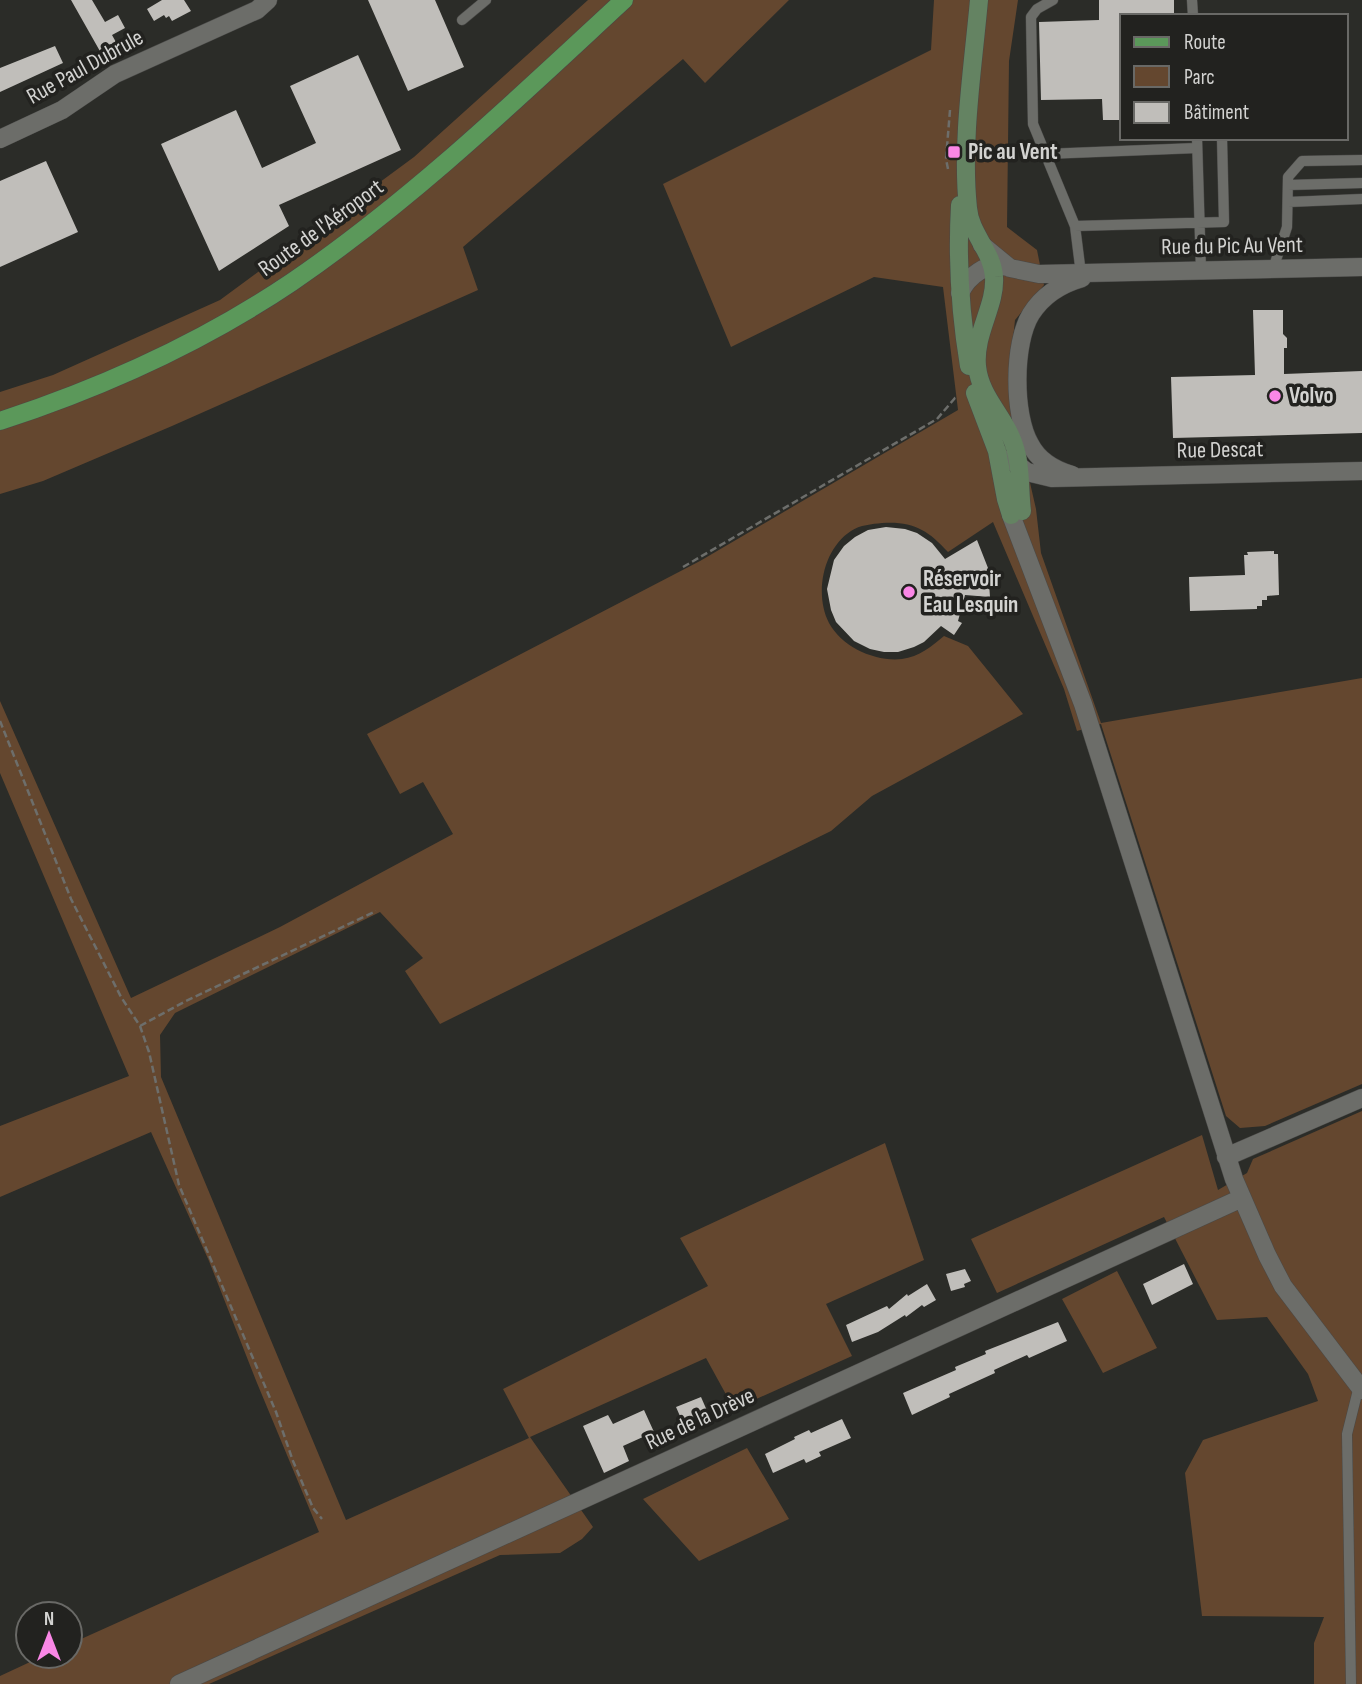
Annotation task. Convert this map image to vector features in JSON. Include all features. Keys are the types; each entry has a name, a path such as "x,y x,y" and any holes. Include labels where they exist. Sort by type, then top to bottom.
{"main road":[{"name":"Route de l'Aéroport","path":"0,421 84,391 145,363 239,315 290,283 348,242 449,162 624,0"}],"street":[{"name":"Rue Paul Dubrule","path":"0,139 62,110 115,74 257,10 268,0"},
{"path":"979,0 958,253 968,364 975,391 1087,716 1226,1157 1283,1286 1360,1388"},
{"path":"965,167 969,217 982,245 1001,267"},
{"path":"960,293 971,278 1001,267"},
{"path":"1001,267 979,338 977,367 985,395 1012,439 1019,467 1017,513"},
{"name":"Rue du Pic Au Vent","path":"1001,267 1032,274 1081,274 1362,267"},
{"name":"Rue du Pic Au Vent","path":"1020,401 1018,355 1031,313 1044,297 1056,289 1072,281 1102,273"},
{"name":"Rue Descat","path":"1020,401 1023,426 1030,446 1043,461 1080,478"},
{"name":"Rue Descat","path":"993,441 998,449 1019,467 1046,478 1362,471"},
{"path":"1226,1157 1362,1098"},
{"name":"Rue de la Drève","path":"179,1684 1242,1198"}],"lane":[{"path":"462,20 486,0"},
{"path":"1053,0 1037,9 1031,17 1032,124 1075,226 1081,274"},
{"path":"1075,226 1224,222 1222,140"},
{"path":"1045,154 1197,143 1201,271"},
{"path":"1273,269 1287,227 1288,177 1302,161 1362,159"},
{"path":"1288,185 1362,183"},
{"path":"1287,202 1362,199"},
{"path":"1351,1684 1347,1434 1360,1388"}],"path":[{"path":"683,567 937,419 955,398 975,391"},
{"path":"0,721 71,899 121,997 140,1026 149,1052 179,1185 260,1373 313,1508 322,1519"},
{"path":"140,1026 184,1002 376,911"}],"green space":[{"path":"588,0 789,0 705,83 683,59 463,247 478,290 172,426 43,481 0,494 0,392 53,375 220,300 414,157"},
{"path":"934,0 1018,0 1009,61 1007,227 1037,250 1044,285 1015,320 1010,367 1015,417 1036,509 1041,553 1101,723 1362,678 1362,1084 1265,1126 1240,1128 1226,1116 1101,724 1077,731 1064,689 993,522 948,552 934,538 911,525 882,523 855,529 841,539 828,560 824,573 824,611 835,632 851,646 881,658 902,659 914,656 944,636 968,646 1023,714 872,796 831,831 440,1024 405,971 423,958 380,912 175,1013 160,1035 161,1077 346,1520 529,1438 503,1389 708,1286 680,1238 885,1143 924,1260 826,1304 852,1356 734,1409 706,1358 530,1437 593,1527 582,1539 560,1553 500,1555 209,1684 0,1684 0,1676 14,1669 84,1670 84,1638 319,1532 209,1261 151,1132 0,1197 0,1126 129,1076 0,773 0,701 131,998 280,927 453,834 423,782 400,794 367,734 700,561 958,410 943,287 874,277 731,347 663,184 931,50"},
{"path":"1362,1111 1362,1684 1314,1684 1314,1643 1324,1617 1202,1616 1185,1473 1203,1440 1318,1401 1308,1374 1267,1317 1217,1320 1164,1217 997,1293 971,1239 1202,1135 1218,1190 1247,1173 1253,1159"},
{"path":"1117,1271 1157,1348 1103,1373 1062,1299"},
{"path":"747,1448 789,1519 699,1561 643,1499"}],"building":[{"path":"71,0 92,0 105,22 118,15 125,28 112,35 117,44 101,53"},
{"path":"162,0 184,0 191,11 172,21 169,16 166,18 164,15 154,21 147,9"},
{"path":"368,0 435,0 464,67 408,91"},
{"path":"1099,0 1174,0 1174,14 1120,14 1120,120 1103,120 1102,99 1041,100 1039,22 1099,20"},
{"path":"55,46 63,63 0,92 0,68"},
{"path":"358,55 401,150 279,205 289,226 219,271 161,144 236,110 262,168 316,143 290,86"},
{"path":"46,161 78,232 0,267 0,181"},
{"path":"1253,310 1283,310 1283,334 1287,338 1287,348 1284,348 1284,374 1362,371 1362,433 1173,438 1171,377 1255,375"},
{"name":"Réservoir Eau Lesquin","path":"886,527 917,533 932,543 945,559 977,540 988,568 990,597 965,595 958,621 962,623 954,635 941,626 924,642 914,647 898,652 884,652 854,641 836,622 827,589 834,560 855,537 868,530"},
{"path":"1274,551 1274,554 1278,554 1279,595 1267,596 1267,600 1262,600 1262,606 1257,606 1257,609 1190,611 1189,577 1245,575 1244,555 1248,555 1247,552"},
{"path":"1184,1264 1193,1284 1152,1305 1143,1284"},
{"path":"965,1269 971,1281 964,1284 965,1287 951,1291 946,1274"},
{"path":"927,1284 936,1300 924,1307 922,1305 878,1332 852,1342 846,1325 887,1306 889,1309 907,1294 908,1296"},
{"path":"1058,1322 1067,1341 994,1370 995,1373 912,1415 903,1393 956,1370 955,1367 986,1354 985,1351"},
{"path":"701,1397 708,1413 683,1423 676,1407"},
{"path":"644,1410 654,1432 623,1446 629,1461 604,1473 583,1426 608,1415 613,1424"},
{"path":"842,1419 851,1438 819,1452 821,1456 806,1463 804,1459 773,1473 765,1454 809,1430 811,1433"}],"place":[{"name":"Pic au Vent","path":"954,152"},
{"name":"Volvo","path":"1275,396"},
{"name":"Réservoir Eau Lesquin","path":"909,592"}]}
